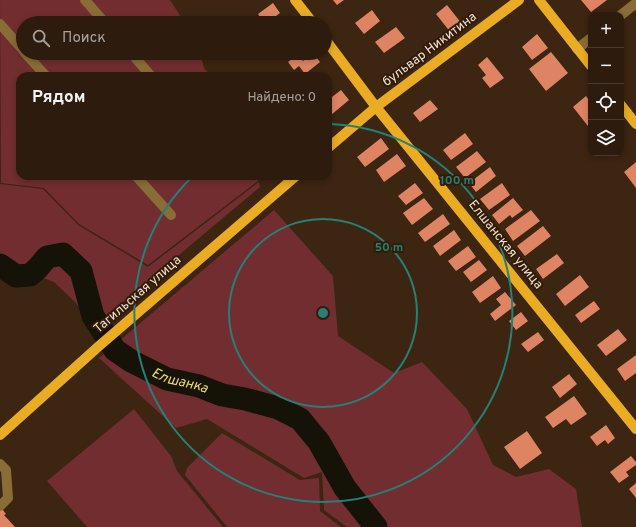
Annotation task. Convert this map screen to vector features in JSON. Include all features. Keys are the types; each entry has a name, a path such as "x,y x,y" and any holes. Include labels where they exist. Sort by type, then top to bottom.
{"main road":[{"path":"295,0 308,16"},
{"name":"бульвар Никитина","path":"376,107 519,0"},
{"path":"539,0 588,62"},
{"name":"Елшанская улица","path":"332,48 376,107 636,429"},
{"path":"332,145 376,107"},
{"path":"624,109 636,124"},
{"name":"Тагильская улица","path":"0,435 99,346 291,180"}],"lane":[{"path":"85,0 99,16"},
{"path":"624,13 636,3"},
{"path":"0,24 16,42"},
{"path":"578,49 588,41"},
{"path":"32,60 43,72"},
{"path":"137,60 148,72"},
{"path":"140,180 171,215"},
{"path":"0,464 6,470 8,498 0,506"}],"shaded area":[{"path":"0,0 170,0 180,16 16,16 16,60 202,60 204,68 208,72 16,72 16,180 258,180 148,265 79,224 44,188 1,183"},
{"path":"259,182 260,187 93,327 76,303 54,282 18,268 0,277 0,184 43,189 78,225 148,267"},
{"path":"274,210 333,276 338,336 394,373 422,362 467,409 493,465 516,477 549,469 576,489 582,527 347,527 324,510 322,472 304,478 207,419 176,428 99,358"},
{"path":"134,409 171,456 177,471 223,527 87,527 47,481"},
{"path":"222,433 300,480 319,478 320,511 341,527 227,527 185,475 187,468"}],"building":[{"path":"333,0 344,0 337,5"},
{"path":"581,0 607,0 591,12"},
{"path":"273,3 280,13 276,16 259,16 258,14"},
{"path":"447,5 462,24 451,33 436,14"},
{"path":"372,10 380,21 364,34 355,23"},
{"path":"396,27 405,38 384,53 375,42"},
{"path":"537,34 548,48 532,60 522,47"},
{"path":"551,52 568,73 546,91 529,69"},
{"path":"487,57 504,78 490,88 482,78 486,75 478,65"},
{"path":"290,60 318,60 320,62 308,72 304,72 299,66 294,70 288,62"},
{"path":"341,90 349,100 332,114 332,97"},
{"path":"586,96 588,99 588,126 573,107"},
{"path":"430,100 438,109 420,122 413,113"},
{"path":"465,133 473,144 451,160 443,150"},
{"path":"381,138 389,149 365,167 357,157"},
{"path":"477,151 486,162 465,178 456,167"},
{"path":"397,154 406,166 384,182 376,170"},
{"path":"636,162 636,188 624,172"},
{"path":"490,167 496,176 476,192 469,183"},
{"path":"415,183 423,193 406,205 398,196"},
{"path":"502,183 510,195 489,210 480,199"},
{"path":"424,198 433,209 412,225 403,213"},
{"path":"513,198 523,210 512,218 510,215 499,224 492,215"},
{"path":"531,210 540,221 513,241 505,229"},
{"path":"443,214 450,224 425,242 418,233"},
{"path":"543,226 551,236 525,256 517,246"},
{"path":"454,230 461,240 440,256 433,246"},
{"path":"468,246 476,257 456,271 448,261"},
{"path":"557,254 564,263 543,279 536,269"},
{"path":"479,260 487,270 471,282 463,272"},
{"path":"580,275 589,287 565,306 556,294"},
{"path":"493,276 501,288 480,303 472,292"},
{"path":"505,292 516,305 495,321 490,314 501,305 496,299"},
{"path":"594,301 600,309 581,323 575,315"},
{"path":"521,312 528,321 516,330 509,321"},
{"path":"618,329 627,340 606,356 597,345"},
{"path":"538,332 544,340 528,352 521,344"},
{"path":"636,355 636,373 625,381 617,369"},
{"path":"569,374 577,384 560,398 552,387"},
{"path":"574,396 587,414 571,425 566,419 553,428 545,417"},
{"path":"606,425 615,438 608,444 605,440 597,446 590,437"},
{"path":"527,431 542,453 520,469 504,447"},
{"path":"631,456 636,462 636,465 626,472 629,476 619,483 610,472"},
{"path":"636,483 636,498 629,489"},
{"path":"0,506 6,514 4,515 15,527 0,527"}],"waterway":[{"name":"Елшанка","path":"0,265 16,276 30,275 47,257 63,254 81,271 93,316 115,350 131,361 167,379 199,386 222,395 245,399 278,408 300,419 319,442 345,488 376,527"}]}
